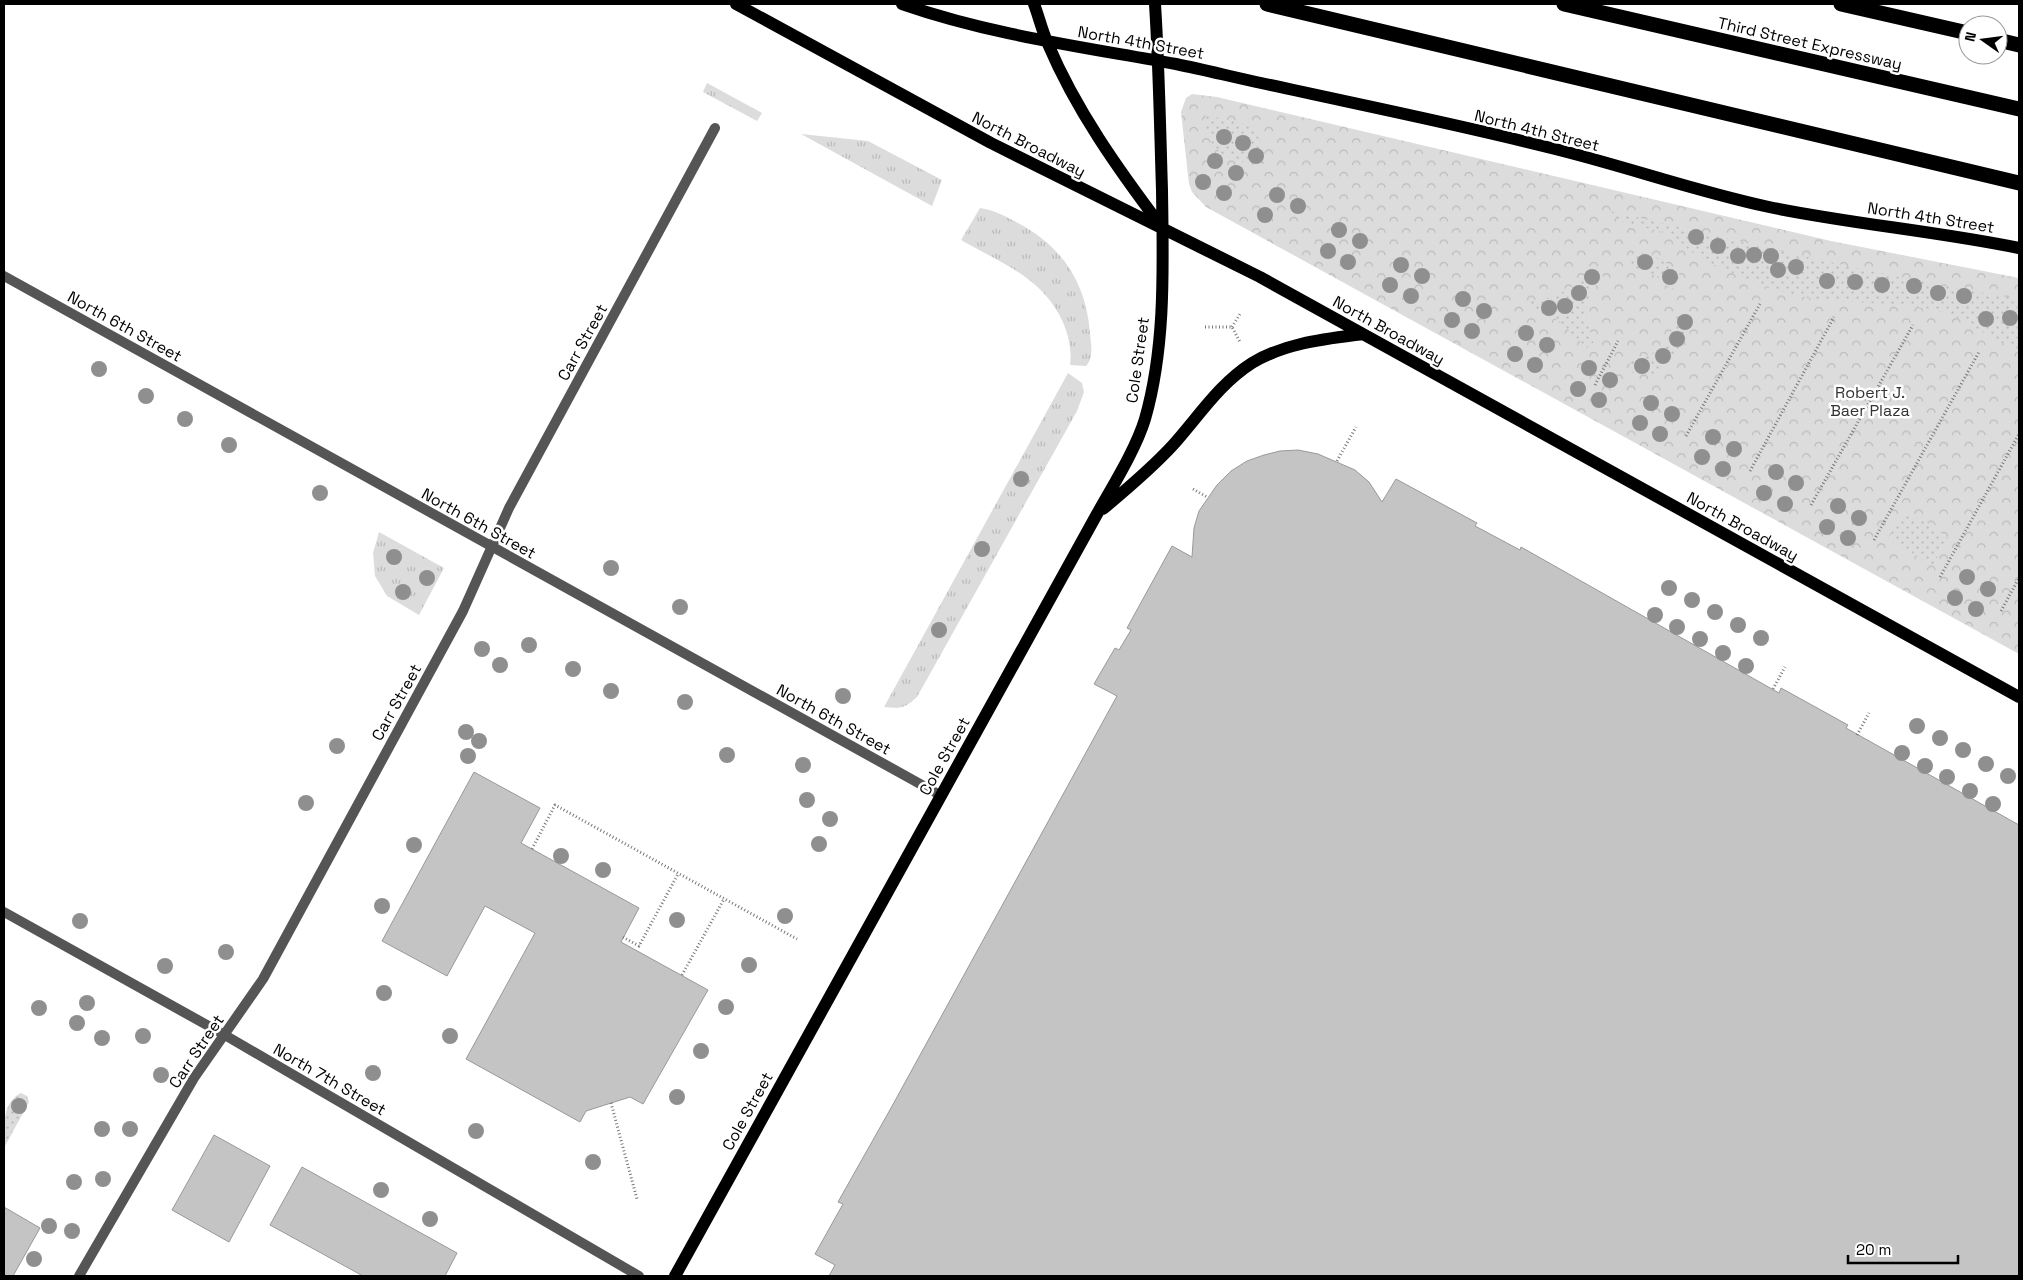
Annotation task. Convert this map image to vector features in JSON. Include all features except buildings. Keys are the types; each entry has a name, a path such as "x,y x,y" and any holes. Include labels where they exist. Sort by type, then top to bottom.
{"highway":[{"path":"1267,4 2019,183"},
{"name":"Third Street Expressway","path":"1564,4 2019,109"},
{"path":"1841,4 1958,31"}],"main road":[{"name":"North Broadway","path":"736,4 991,143 1212,252 2019,697"},
{"path":"902,4 933,15 982,28 1047,42"},
{"path":"1034,4 1047,42 1064,78 1090,124 1125,178 1162,228"},
{"name":"Cole Street","path":"675,1276 1097,514 1144,422 1152,391 1161,312 1162,228 1155,4"},
{"name":"North 4th Street","path":"1047,42 1158,61 1548,147 1700,191 1768,207 1830,219 1927,231 2019,248"},
{"path":"1097,514 1173,445 1221,387 1252,363 1277,351 1297,345 1362,334"}],"street":[{"name":"Carr Street","path":"80,1276 194,1078 263,978 463,611 509,508 715,128"},
{"name":"North 6th Street","path":"4,276 940,795"},
{"name":"North 7th Street","path":"4,912 223,1034 639,1276"}],"path":[{"path":"1686,436 1760,304"},
{"path":"1232,327 1240,314"},
{"path":"1750,471 1834,317"},
{"path":"1811,505 1913,325"},
{"path":"1206,327 1232,327"},
{"path":"1232,327 1241,344"},
{"path":"1595,385 1618,341"},
{"path":"1874,540 1979,352"},
{"path":"1337,461 1356,427"},
{"path":"1940,576 2019,434"},
{"path":"1193,489 1207,497"},
{"path":"2001,611 2019,578"},
{"path":"1773,689 1785,667"},
{"path":"1857,735 1869,713"},
{"path":"532,849 555,804 797,939"},
{"path":"623,937 639,946 678,874"},
{"path":"682,975 724,899"},
{"path":"611,1103 637,1199"}],"green space":[{"path":"707,83 762,113 757,121 703,92"},
{"name":"Robert J. Baer Plaza","path":"1192,94 1217,97 1831,241 2019,278 2019,654 1206,207 1192,192 1189,184 1181,112 1186,98"},
{"path":"1206,115 1249,125 1262,144 1265,160 1264,166 1231,158 1215,147 1209,138 1206,128"},
{"path":"801,134 868,141 942,180 932,206"},
{"path":"980,208 1004,216 1034,233 1060,255 1069,268 1077,283 1088,315 1091,351 1089,363 1086,366 1070,365 1071,354 1066,331 1057,310 1050,300 1034,284 1017,272 961,240"},
{"path":"1611,211 1866,270 2019,299 2019,353 1947,312 1905,305 1821,300 1765,287 1708,262 1690,251 1673,235 1621,221"},
{"path":"1632,251 1647,254 1661,260 1673,268 1684,280 1670,290 1653,274 1631,268"},
{"path":"1594,265 1604,278 1597,284 1588,299 1588,324 1595,341 1587,348 1558,320 1529,307 1531,300 1550,297 1567,290"},
{"path":"1692,314 1691,324 1685,341 1668,362 1653,374 1627,372 1632,359 1649,355 1662,346 1671,332 1676,315"},
{"path":"1068,373 1082,383 1084,392 1077,411 917,697 902,707 884,707"},
{"path":"1902,514 1927,523 1938,529 1948,538 1933,565 1888,539"},
{"path":"379,532 444,568 419,615 387,596 375,576 373,553"},
{"path":"21,1093 27,1096 29,1102 4,1148 4,1125 7,1110 10,1103"}]}
